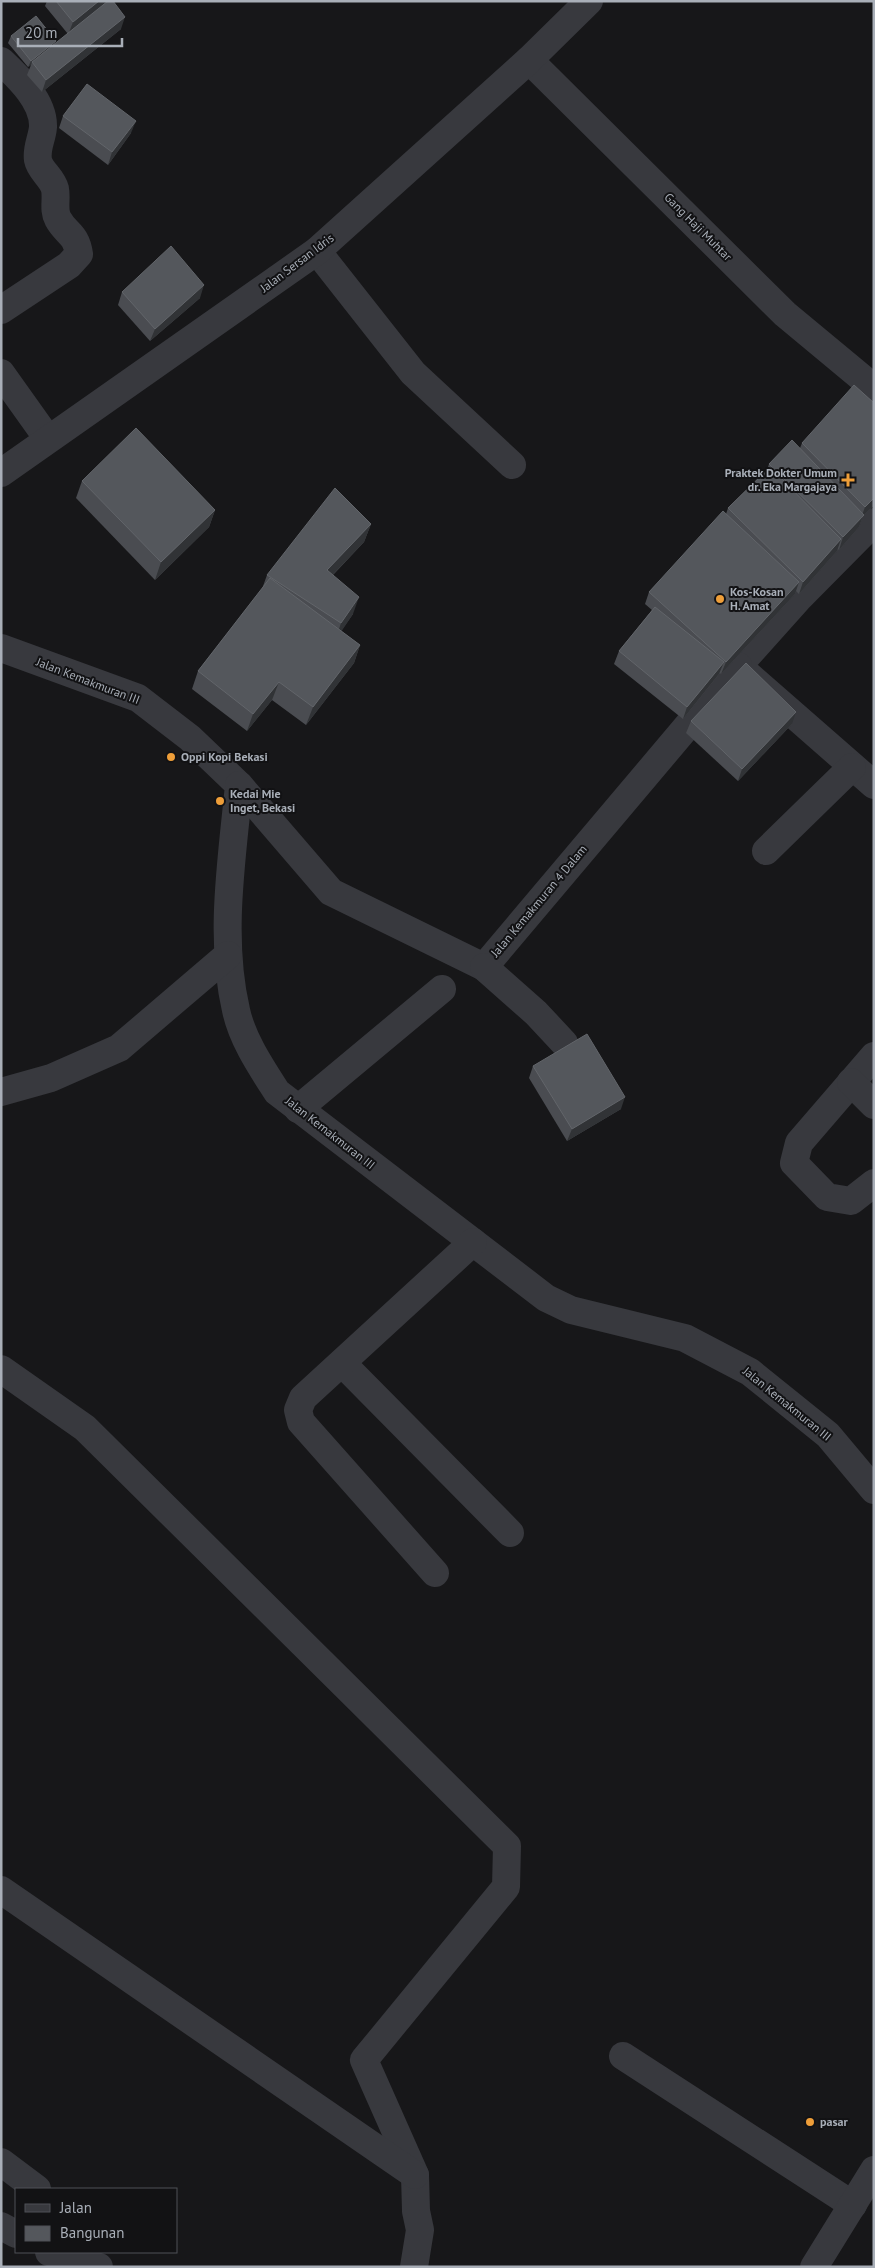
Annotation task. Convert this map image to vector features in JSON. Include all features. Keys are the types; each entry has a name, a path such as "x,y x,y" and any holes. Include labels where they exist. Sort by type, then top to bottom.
{"street":[{"name":"Jalan Sersan Idris","path":"1,473 317,251 529,60 589,1"},
{"name":"Gang Haji Muhtar","path":"529,60 785,314 874,388"},
{"path":"1,61 21,81 41,113 43,125 37,147 38,162 52,180 56,200 55,210 58,219 77,242 79,254 69,265 1,310"},
{"path":"317,251 413,373 512,465"},
{"path":"1,373 48,439"},
{"name":"Jalan Kemakmuran 4 Dalam","path":"239,785 331,892 484,967 738,666 799,598 874,522"},
{"name":"Jalan Kemakmuran III","path":"1,648 138,698 190,738 239,785 230,883 228,955 236,1011 254,1054 276,1092 546,1298 571,1310 685,1338 750,1372 828,1435 874,1490"},
{"path":"738,666 874,785"},
{"path":"766,851 852,766"},
{"path":"1,1092 50,1078 120,1048 228,955"},
{"path":"484,967 536,1013 564,1043"},
{"path":"298,1109 442,989"},
{"path":"874,1056 799,1143 794,1163 827,1197 851,1201 874,1183"},
{"path":"851,1082 874,1105"},
{"path":"435,1573 300,1422 298,1410 303,1398 343,1364 473,1242"},
{"path":"343,1364 510,1533"},
{"path":"1,1369 85,1428 507,1846 506,1887 364,2060 415,2176 416,2211 420,2230 414,2267"},
{"path":"1,1890 415,2176"},
{"path":"624,2056 853,2205"},
{"path":"1,2162 36,2188"},
{"path":"814,2267 874,2170"},
{"path":"1,2226 15,2233"},
{"path":"52,2253 99,2267"},
{"path":"107,2253 116,2267"}],"building":[{"path":"56,1 99,1 73,22"},
{"path":"108,1 113,1 125,17 46,80 32,62"},
{"path":"36,16 56,41 31,61 11,36"},
{"path":"87,84 136,121 112,152 63,116"},
{"path":"171,246 204,285 155,329 122,292"},
{"name":"Praktek Dokter Umum dr. Eka Margajaya","path":"854,385 874,403 874,498 865,507 802,443"},
{"path":"136,428 215,510 161,562 82,481"},
{"path":"792,440 864,515 843,537 769,464"},
{"path":"770,467 841,539 803,582 728,508"},
{"path":"335,488 371,524 327,570 359,597 341,623 267,575"},
{"name":"Kos-Kosan H. Amat","path":"723,511 799,582 726,662 649,592"},
{"path":"270,578 360,645 313,707 279,682 253,714 198,671"},
{"path":"655,607 724,662 687,707 619,651"},
{"path":"746,663 796,712 742,769 691,721"},
{"path":"587,1034 625,1097 572,1129 533,1066"}],"place":[{"name":"Praktek Dokter Umum dr. Eka Margajaya","path":"848,480"},
{"name":"Kos-Kosan H. Amat","path":"720,599"},
{"name":"Oppi Kopi Bekasi","path":"171,757"},
{"name":"Kedai Mie Inget, Bekasi","path":"220,801"},
{"name":"pasar","path":"810,2122"}]}
